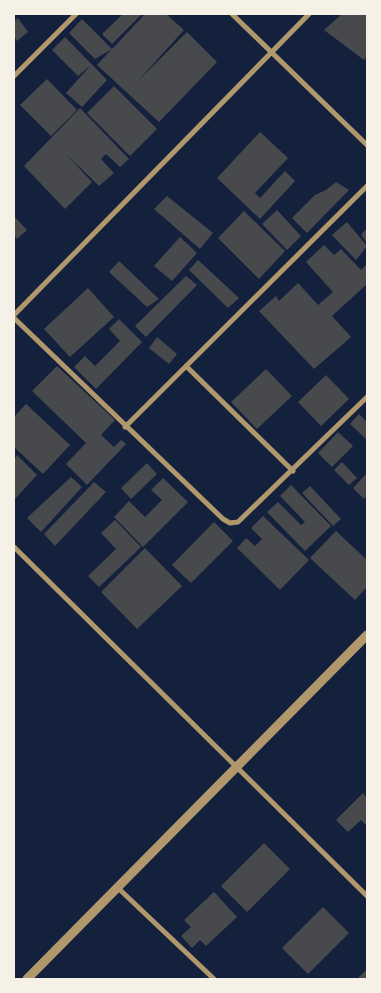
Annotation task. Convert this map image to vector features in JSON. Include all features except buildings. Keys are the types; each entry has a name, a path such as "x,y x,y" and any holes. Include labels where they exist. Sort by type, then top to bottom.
{"street":[{"path":"14,76 76,14"},
{"path":"232,14 367,145"},
{"path":"309,14 14,316 125,427 223,519 230,523 238,522 367,397"},
{"path":"125,427 367,186"},
{"path":"186,366 293,470"},
{"path":"14,547 238,766 367,896"},
{"path":"27,979 116,886 367,635"},
{"path":"116,886 214,979"}]}
